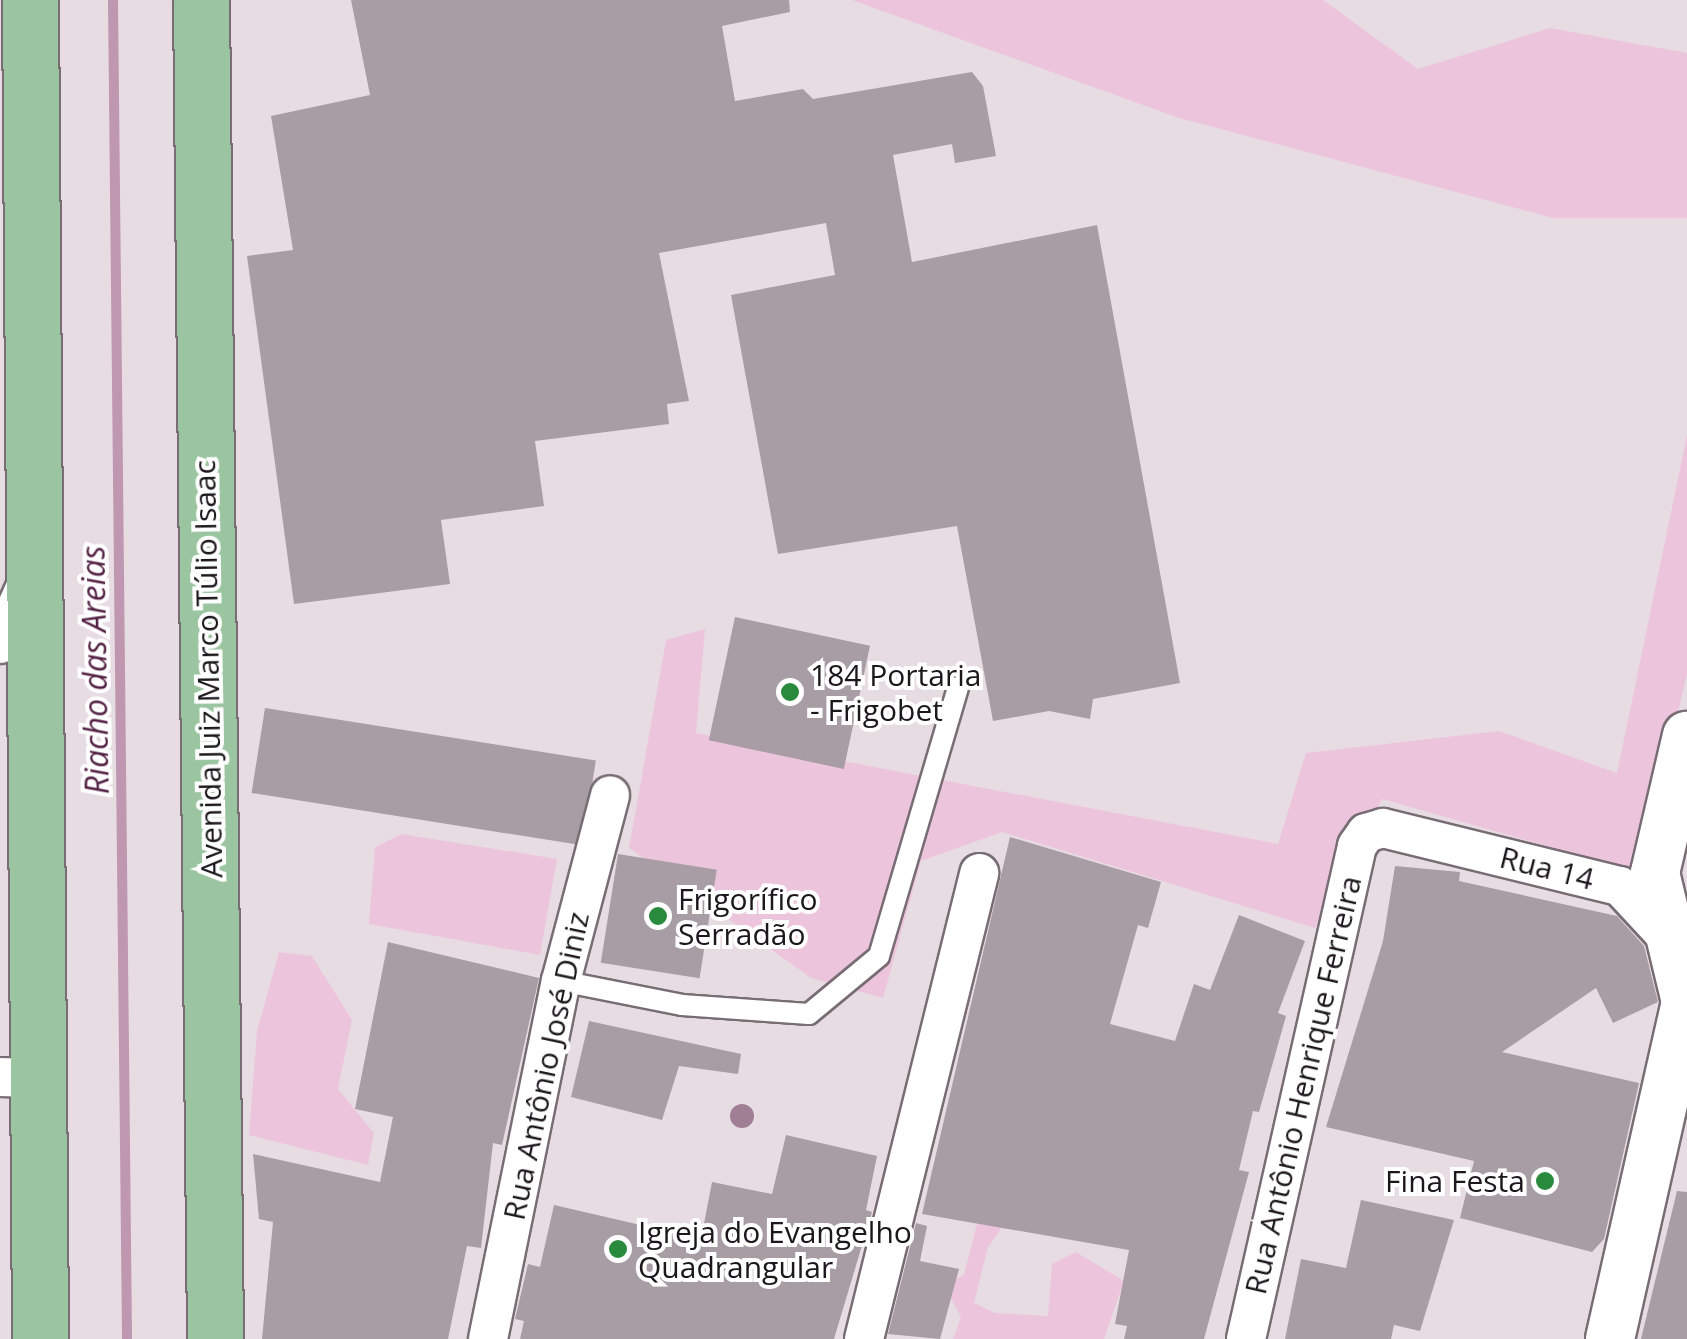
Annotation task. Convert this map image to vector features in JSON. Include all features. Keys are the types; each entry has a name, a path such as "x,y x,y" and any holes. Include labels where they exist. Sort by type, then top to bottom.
{"main road":[{"path":"30,0 39,556 20,1078 40,1339"},
{"name":"Avenida Juiz Marco Túlio Isaac","path":"201,0 215,1339"}],"street":[{"path":"0,644 39,556"},
{"path":"1610,1339 1686,1002 1664,930 1655,874 1687,736"},
{"name":"Rua Antônio José Diniz","path":"488,1339 561,981 610,795"},
{"name":"Rua 14","path":"1366,833 1383,828 1620,886 1664,930 1687,972"},
{"name":"Rua Antônio Henrique Ferreira","path":"1246,1339 1357,846 1366,833"},
{"path":"864,1339 978,874"}],"lane":[{"path":"561,981 682,1005 809,1014 879,956 958,687"}],"shaded area":[{"path":"852,0 1323,0 1418,69 1550,28 1687,53 1687,218 1553,218 1179,118"},
{"path":"1687,435 1687,673 1642,873 1382,799 1315,928 1002,832 921,861 883,998 811,978 629,848 666,640 705,629 696,733 1278,844 1306,753 1499,731 1617,773"},
{"path":"402,834 557,859 540,955 369,924 375,847"},
{"path":"279,952 312,956 352,1020 338,1089 374,1133 368,1165 249,1135 257,1031"},
{"path":"985,1192 1004,1224 988,1247 974,1303 995,1313 1048,1316 1052,1264 1076,1252 1124,1281 1104,1339 953,1339 961,1317 944,1285 964,1275"}],"building":[{"path":"351,0 789,0 790,12 722,26 735,101 803,89 813,99 972,72 983,86 996,156 955,163 952,144 893,155 912,262 1097,225 1180,683 1093,699 1090,719 1049,711 993,721 957,526 778,554 731,295 835,275 826,223 659,253 689,401 667,404 669,424 535,441 544,506 441,520 450,584 294,604 247,256 293,250 271,116 370,95"},
{"name":"184 Portaria - Frigobet","path":"735,617 870,646 844,769 709,740"},
{"path":"265,708 596,760 582,845 252,793"},
{"path":"1010,837 1161,882 1148,928 1138,925 1110,1024 1175,1041 1194,984 1210,990 1239,915 1305,941 1278,1013 1286,1016 1259,1112 1253,1111 1239,1170 1249,1172 1204,1339 1124,1339 1127,1326 1115,1324 1129,1250 922,1214"},
{"name":"Frigorífico Serradão","path":"618,854 717,870 700,978 601,963"},
{"path":"1395,866 1460,872 1459,881 1617,916 1644,946 1658,1002 1613,1023 1596,988 1502,1052 1639,1083 1604,1239 1592,1252 1460,1218 1474,1161 1326,1127 1383,941"},
{"path":"388,942 539,978 502,1145 493,1143 481,1248 467,1246 448,1339 262,1339 273,1222 259,1219 253,1154 380,1182 393,1117 355,1109"},
{"path":"589,1021 741,1054 738,1074 679,1066 662,1120 571,1097"},
{"path":"786,1135 877,1156 866,1210 872,1212 834,1339 520,1339 524,1321 515,1319 528,1264 540,1267 554,1205 701,1239 712,1182 772,1194"},
{"path":"1677,1191 1687,1192 1687,1339 1641,1339"},
{"path":"1361,1200 1454,1220 1420,1331 1394,1325 1391,1339 1285,1339 1301,1259 1346,1268"},
{"path":"916,1223 927,1226 920,1261 959,1269 940,1339 888,1334"}],"waterway":[{"name":"Riacho das Areias","path":"113,0 127,1339"}],"place":[{"name":"184 Portaria - Frigobet","path":"790,692"},
{"name":"Frigorífico Serradão","path":"658,916"},
{"name":"Fina Festa","path":"1545,1181"},
{"name":"Igreja do Evangelho Quadrangular","path":"618,1249"}]}
